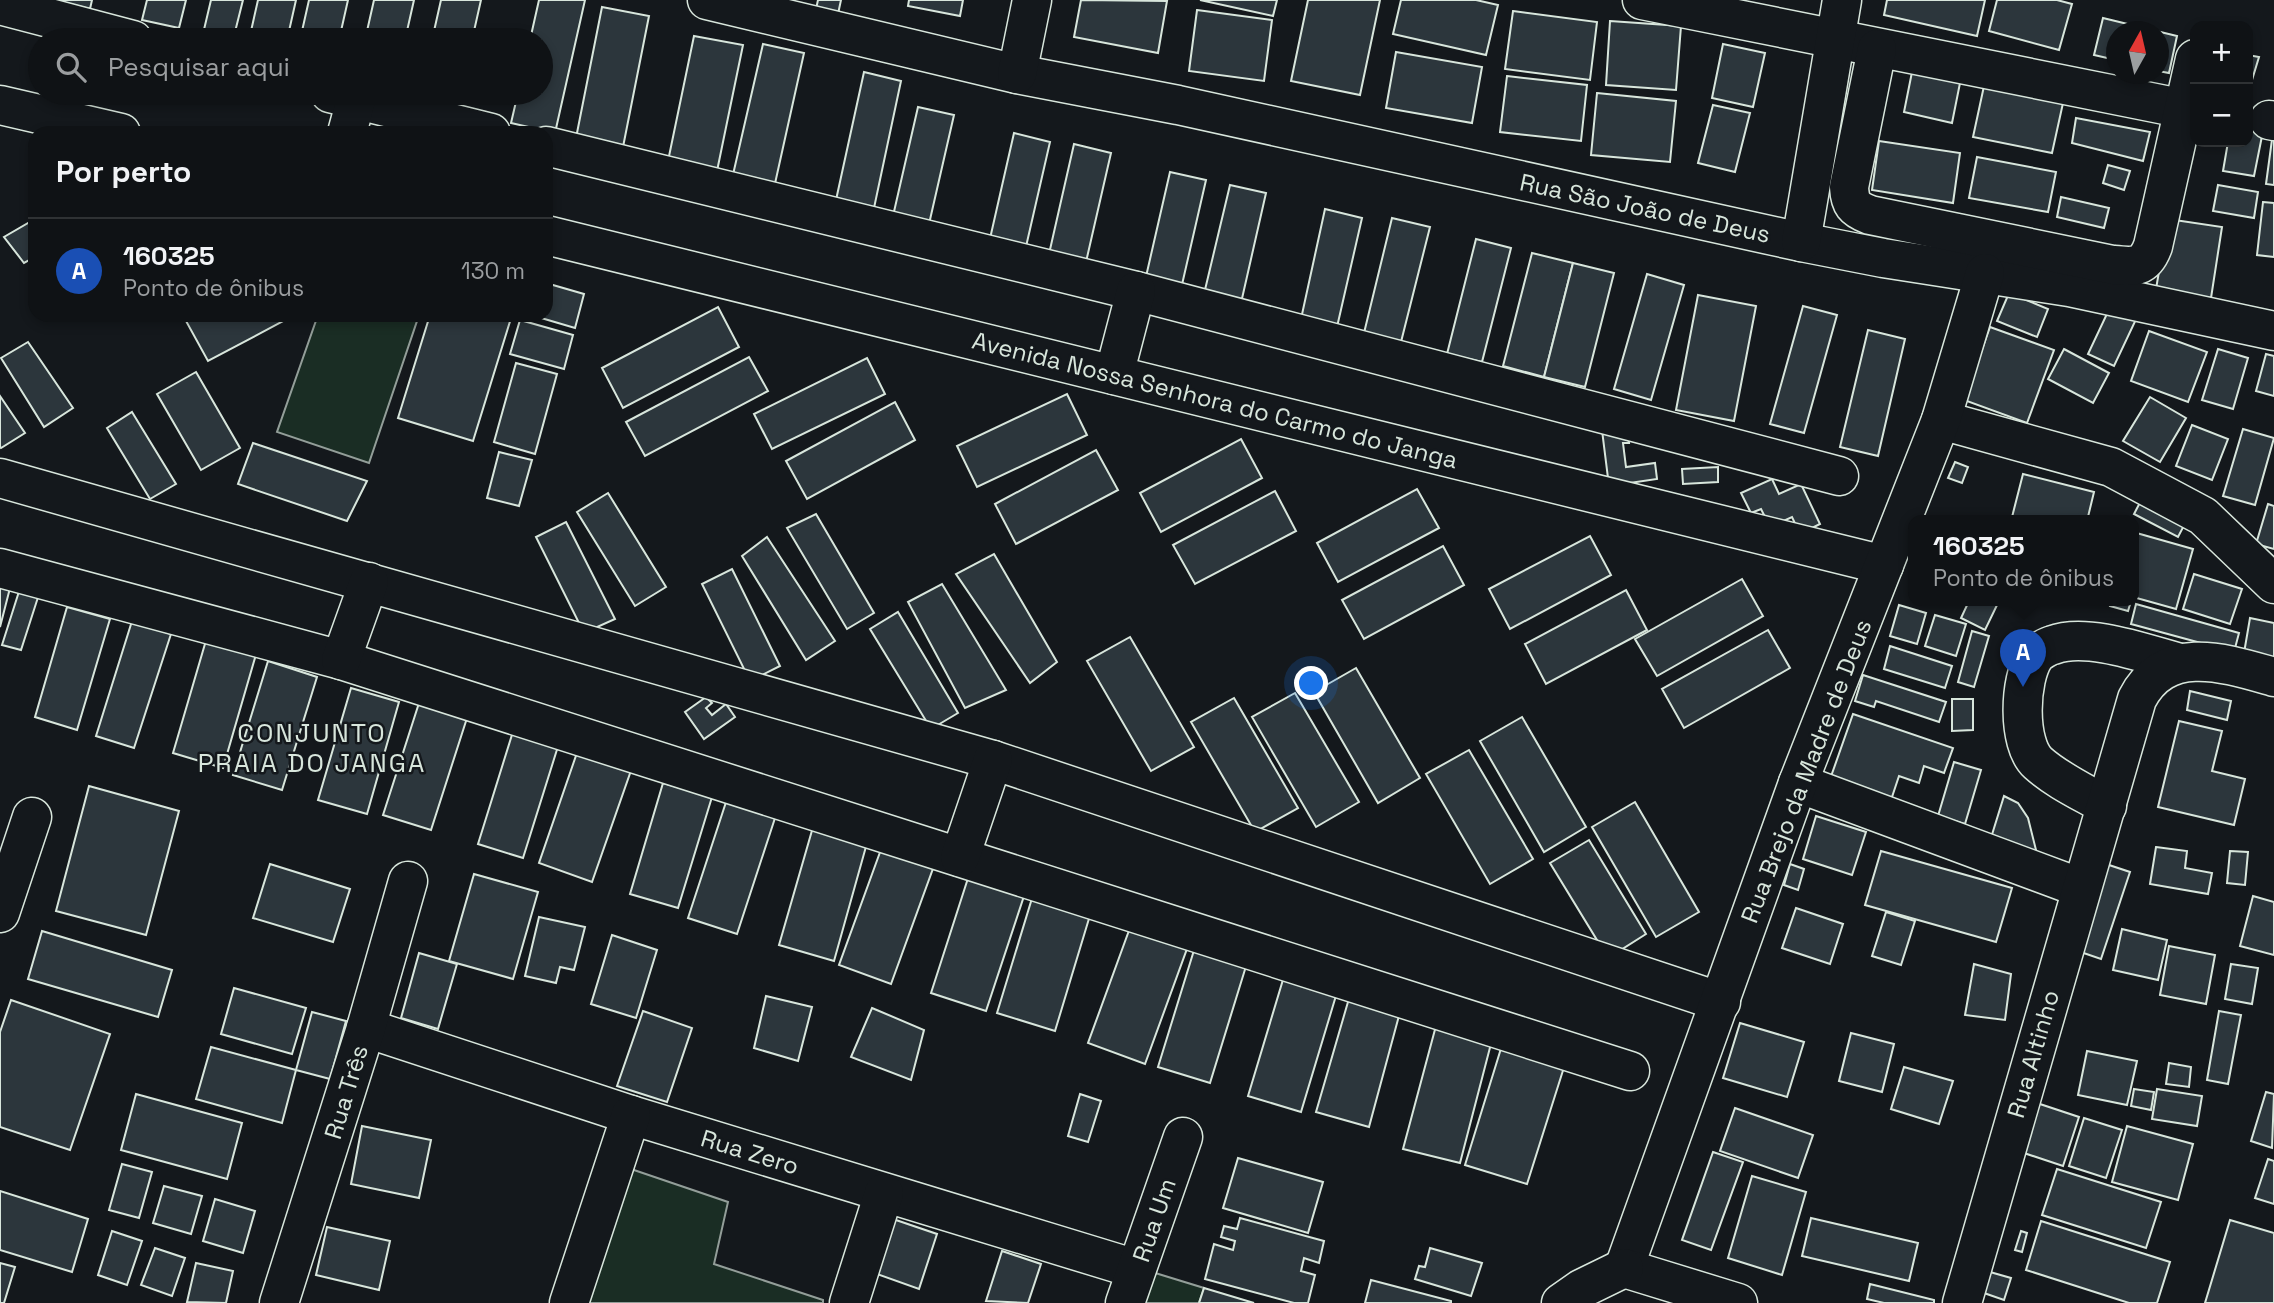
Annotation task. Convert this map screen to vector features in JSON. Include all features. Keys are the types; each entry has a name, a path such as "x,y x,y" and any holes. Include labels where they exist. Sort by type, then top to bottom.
{"street":[{"name":"Rua São João de Deus","path":"707,0 1017,74 1178,105 1801,242 1883,258 2069,287 2274,331"},
{"path":"1017,74 1032,0"},
{"path":"1642,0 2185,109"},
{"path":"1801,242 1842,0"},
{"path":"0,5 88,28"},
{"path":"1877,48 1849,187 1850,201 1856,210 2113,265 2142,264 2149,258 2190,84"},
{"path":"0,105 91,126"},
{"path":"344,108 450,126"},
{"path":"553,148 1136,291 1839,475"},
{"name":"Avenida Nossa Senhora do Carmo do Janga","path":"553,237 1884,565"},
{"name":"Rua Brejo da Madre de Deus","path":"1624,1268 1798,783 1941,421 1985,273"},
{"path":"1114,375 1136,291"},
{"path":"1941,421 2111,467 2203,516 2274,584"},
{"path":"0,478 993,760 1721,1002"},
{"path":"0,568 341,660 1630,1071"},
{"path":"341,660 369,582"},
{"path":"2107,806 2036,762 2025,735 2022,712 2024,684 2036,655 2054,644 2089,641 2180,663 2201,661 2234,665 2274,677"},
{"name":"Rua Altinho","path":"1962,1303 2137,699 2145,684 2156,673 2180,663"},
{"path":"960,857 993,760"},
{"path":"1798,783 2081,888"},
{"path":"0,913 32,817"},
{"name":"Rua Três","path":"279,1303 366,1028 408,881"},
{"name":"Rua Zero","path":"366,1028 631,1115 884,1193 1131,1286"},
{"path":"569,1303 631,1115"},
{"name":"Rua Um","path":"1131,1286 1183,1137"},
{"path":"849,1303 884,1193"},
{"path":"1561,1303 1581,1289 1624,1268 1733,1302"}],"green space":[{"path":"316,322 417,322 369,463 277,432"},
{"path":"631,1169 728,1202 714,1264 823,1300 823,1303 587,1303"},
{"path":"1152,1272 1204,1288 1199,1303 1142,1303"}],"building":[{"path":"54,0 92,0 90,9"},
{"path":"147,0 186,0 179,28 142,20"},
{"path":"211,0 243,0 236,28 204,28"},
{"path":"258,0 296,0 290,28 252,28"},
{"path":"309,0 348,0 342,28 303,28"},
{"path":"374,0 414,0 408,28 368,28"},
{"path":"441,0 481,0 475,28 435,28"},
{"path":"539,0 585,0 555,133 553,126 511,123 515,105 553,105 553,28 533,28"},
{"path":"818,0 841,0 838,14 816,9"},
{"path":"909,0 963,0 960,16 908,6"},
{"path":"1081,0 1167,1 1158,53 1074,37"},
{"path":"1200,0 1277,0 1273,16"},
{"path":"1308,0 1380,0 1360,95 1291,81"},
{"path":"1401,0 1476,0 1498,5 1486,55 1393,34"},
{"path":"1887,0 1985,0 1977,36 1884,15"},
{"path":"1997,0 2057,0 2072,4 2059,50 1989,31"},
{"path":"602,7 649,16 622,152 575,143"},
{"path":"1197,10 1272,20 1264,81 1189,71"},
{"path":"1513,11 1597,22 1590,80 1505,69"},
{"path":"2103,18 2115,21 2106,21 2106,58 2094,55"},
{"path":"1610,21 1681,26 1676,90 1606,85"},
{"path":"2169,34 2177,36 2169,73"},
{"path":"694,36 743,45 717,171 668,161"},
{"path":"763,44 804,53 774,188 732,179"},
{"path":"1723,44 1765,53 1753,107 1712,98"},
{"path":"1396,52 1482,67 1472,123 1386,108"},
{"path":"2253,56 2259,57 2253,77"},
{"path":"1913,67 1961,78 1952,123 1904,112"},
{"path":"864,72 901,81 874,208 836,200"},
{"path":"1507,76 1587,85 1581,141 1500,132"},
{"path":"1984,86 2063,103 2052,153 1973,137"},
{"path":"1597,93 1676,101 1670,162 1591,155"},
{"path":"431,105 458,105 457,111"},
{"path":"1713,105 1750,113 1735,172 1698,163"},
{"path":"918,107 954,115 929,224 893,216"},
{"path":"2076,118 2150,132 2143,161 2072,143"},
{"path":"2253,129 2263,131 2254,176 2223,171 2227,147 2253,147"},
{"path":"2274,132 2274,185 2266,184"},
{"path":"1014,133 1050,142 1025,251 989,243"},
{"path":"1879,141 1960,153 1953,203 1872,190"},
{"path":"1074,144 1111,153 1086,262 1049,254"},
{"path":"1977,157 2056,172 2048,212 1969,198"},
{"path":"2108,165 2130,171 2124,190 2103,183"},
{"path":"1170,172 1206,180 1181,289 1145,281"},
{"path":"1230,185 1266,193 1241,303 1204,294"},
{"path":"2218,185 2258,192 2254,218 2213,211"},
{"path":"2061,197 2109,208 2104,228 2057,217"},
{"path":"2263,202 2274,203 2274,257 2257,255"},
{"path":"1325,209 1362,218 1337,327 1301,319"},
{"path":"1392,218 1430,227 1401,342 1364,333"},
{"path":"2168,219 2222,227 2211,298 2156,289"},
{"path":"28,223 28,261 24,263 4,237"},
{"path":"1476,239 1511,248 1482,362 1447,354"},
{"path":"1532,253 1573,263 1544,377 1503,366"},
{"path":"1573,263 1614,273 1585,387 1544,377"},
{"path":"1647,274 1684,285 1651,400 1614,389"},
{"path":"553,285 584,294 575,328 553,322"},
{"path":"2009,293 2048,309 2037,337 1997,321"},
{"path":"1698,295 1756,306 1734,421 1676,410"},
{"path":"2113,301 2139,313 2114,366 2088,354"},
{"path":"1803,306 1837,315 1804,433 1770,424"},
{"path":"718,307 739,347 623,408 602,368"},
{"path":"187,322 281,322 208,361"},
{"path":"428,322 510,322 473,441 398,418"},
{"path":"519,322 573,335 564,369 510,354"},
{"path":"1990,327 2054,350 2027,423 1964,400"},
{"path":"1868,330 1905,339 1878,456 1840,447"},
{"path":"2149,331 2207,352 2188,402 2131,381"},
{"path":"28,342 73,408 44,427 1,358"},
{"path":"2064,349 2109,373 2093,403 2048,379"},
{"path":"2218,349 2248,358 2233,409 2202,400"},
{"path":"2266,354 2274,356 2274,396 2256,391"},
{"path":"749,357 768,391 645,456 626,422"},
{"path":"867,358 885,394 772,449 754,414"},
{"path":"516,363 557,374 535,454 494,442"},
{"path":"196,372 240,448 201,470 157,394"},
{"path":"1067,394 1087,435 977,487 957,446"},
{"path":"0,396 25,433 1,448 0,447"},
{"path":"2150,397 2186,418 2160,462 2123,441"},
{"path":"895,402 915,440 807,499 786,461"},
{"path":"132,412 176,484 150,499 107,428"},
{"path":"2192,425 2228,439 2212,480 2176,466"},
{"path":"1627,427 1629,443 1623,443 1626,467 1655,463 1657,479 1609,486 1602,430"},
{"path":"2243,429 2274,438 2255,505 2223,496"},
{"path":"1241,439 1262,478 1161,532 1140,493"},
{"path":"253,443 367,481 347,521 238,484"},
{"path":"1096,450 1118,490 1016,544 995,504"},
{"path":"499,452 532,460 519,506 487,498"},
{"path":"1955,462 1968,467 1962,483 1948,478"},
{"path":"1718,467 1718,482 1683,484 1682,469"},
{"path":"2023,474 2094,492 2088,515 2013,515"},
{"path":"1772,479 1779,494 1801,484 1820,524 1800,534 1792,517 1770,527 1761,509 1751,513 1741,493"},
{"path":"1417,489 1439,528 1338,582 1317,543"},
{"path":"1275,491 1296,531 1195,584 1173,545"},
{"path":"2146,491 2190,514 2178,537 2134,514"},
{"path":"608,493 666,587 635,606 577,512"},
{"path":"2268,504 2274,506 2274,549 2256,544"},
{"path":"816,514 874,613 847,629 787,528"},
{"path":"566,522 615,619 584,633 536,537"},
{"path":"2139,534 2193,549 2176,609 2139,599"},
{"path":"1590,536 1611,575 1510,629 1489,589"},
{"path":"767,537 835,641 806,660 742,556"},
{"path":"1443,546 1464,585 1364,639 1342,600"},
{"path":"994,554 1057,662 1030,683 956,574"},
{"path":"732,569 780,666 750,681 702,584"},
{"path":"2194,574 2242,589 2230,624 2183,609"},
{"path":"1742,579 1763,616 1657,676 1635,639"},
{"path":"22,582 41,588 21,650 2,645"},
{"path":"942,584 1006,690 965,708 908,602"},
{"path":"0,586 10,588 0,627"},
{"path":"1626,590 1647,630 1546,684 1525,644"},
{"path":"1899,605 1926,613 1917,644 1890,636"},
{"path":"2139,605 2239,633 2234,652 2131,624 2136,606"},
{"path":"1967,606 1997,606 1985,630 1961,618"},
{"path":"2110,606 2130,606 2128,611"},
{"path":"67,607 110,619 77,730 35,717"},
{"path":"898,612 958,713 931,729 870,629"},
{"path":"1935,615 1966,624 1956,656 1925,646"},
{"path":"2250,618 2274,623 2274,658 2244,653"},
{"path":"132,621 171,634 134,748 96,736"},
{"path":"1768,630 1790,668 1684,728 1662,689"},
{"path":"1972,631 1989,636 1974,687 1958,682"},
{"path":"207,637 257,651 223,768 173,753"},
{"path":"1130,637 1194,747 1151,771 1087,661"},
{"path":"1890,646 1952,666 1945,688 1884,669"},
{"path":"268,661 317,677 282,790 233,775"},
{"path":"1356,668 1420,778 1378,803 1314,692"},
{"path":"1863,675 1946,702 1939,722 1876,701 1874,707 1855,701"},
{"path":"351,688 399,702 367,814 318,800"},
{"path":"2190,691 2231,701 2227,720 2187,710"},
{"path":"1295,693 1359,802 1316,827 1252,717"},
{"path":"706,697 712,703 706,708 712,715 726,704 735,717 704,739 685,712"},
{"path":"1234,698 1298,808 1255,832 1191,722"},
{"path":"1952,699 1973,699 1973,730 1952,731"},
{"path":"419,703 467,718 431,830 383,815"},
{"path":"1853,714 1953,748 1944,773 1924,766 1919,783 1899,776 1889,806 1828,785"},
{"path":"1522,717 1586,827 1544,852 1480,741"},
{"path":"2179,721 2222,731 2212,771 2245,779 2234,825 2158,807"},
{"path":"515,725 560,740 523,858 478,844"},
{"path":"580,744 634,762 592,882 539,863"},
{"path":"1469,750 1533,859 1490,884 1426,774"},
{"path":"1954,762 1981,770 1965,824 1938,816"},
{"path":"663,783 712,797 678,908 630,894"},
{"path":"89,786 179,811 146,935 56,911"},
{"path":"728,796 777,812 737,934 688,918"},
{"path":"2004,796 2018,803 2028,818 2037,854 1990,841"},
{"path":"1635,802 1699,912 1656,937 1592,827"},
{"path":"1816,816 1866,832 1852,875 1803,859"},
{"path":"813,827 867,843 834,961 779,945"},
{"path":"1589,840 1646,934 1608,958 1550,863"},
{"path":"883,844 935,863 891,984 839,965"},
{"path":"2156,847 2187,851 2185,868 2212,873 2208,894 2150,884"},
{"path":"1881,851 2012,888 1996,942 1865,905"},
{"path":"2230,851 2248,852 2245,885 2227,883"},
{"path":"2100,862 2130,872 2101,959 2072,949"},
{"path":"270,864 350,889 333,942 253,918"},
{"path":"1790,864 1804,869 1798,890 1784,885"},
{"path":"970,872 1026,890 986,1011 931,993"},
{"path":"474,874 538,892 513,979 449,961"},
{"path":"1033,895 1091,912 1055,1031 997,1013"},
{"path":"2253,896 2274,902 2274,955 2240,946"},
{"path":"1796,908 1843,924 1830,964 1782,948"},
{"path":"1886,912 1915,921 1901,965 1872,956"},
{"path":"539,917 585,927 574,970 560,967 556,983 525,976"},
{"path":"1131,925 1188,946 1145,1064 1088,1043"},
{"path":"2122,929 2167,940 2158,980 2113,970"},
{"path":"42,931 172,970 158,1017 28,979"},
{"path":"612,935 657,950 636,1018 591,1004"},
{"path":"2169,946 2215,955 2206,1004 2160,995"},
{"path":"1195,947 1247,963 1210,1083 1158,1067"},
{"path":"419,953 457,964 438,1029 401,1018"},
{"path":"1974,964 2011,974 2005,1020 1965,1015"},
{"path":"2231,964 2258,968 2252,1004 2225,999"},
{"path":"1285,973 1338,989 1301,1112 1248,1096"},
{"path":"234,988 306,1008 292,1054 221,1034"},
{"path":"1350,995 1400,1012 1369,1127 1316,1112"},
{"path":"766,996 812,1007 798,1061 754,1048"},
{"path":"11,1000 110,1034 70,1150 0,1127 0,1032"},
{"path":"872,1008 924,1030 911,1080 851,1057"},
{"path":"643,1011 692,1028 667,1102 617,1086"},
{"path":"2219,1011 2241,1015 2228,1084 2207,1080"},
{"path":"312,1012 346,1021 330,1079 296,1070"},
{"path":"1437,1022 1493,1036 1460,1163 1403,1149"},
{"path":"1740,1023 1804,1042 1787,1097 1723,1078"},
{"path":"1851,1033 1894,1044 1882,1092 1839,1081"},
{"path":"1503,1042 1566,1061 1527,1184 1465,1165"},
{"path":"211,1047 296,1070 282,1123 196,1099"},
{"path":"2087,1051 2137,1061 2127,1105 2078,1095"},
{"path":"2169,1063 2191,1067 2189,1087 2166,1084"},
{"path":"1904,1067 1953,1081 1939,1124 1891,1109"},
{"path":"2134,1089 2154,1092 2151,1110 2131,1106"},
{"path":"2157,1089 2202,1096 2197,1126 2152,1119"},
{"path":"2266,1092 2274,1094 2272,1148 2251,1141"},
{"path":"136,1094 242,1123 227,1179 121,1150"},
{"path":"1080,1094 1101,1101 1088,1142 1068,1136"},
{"path":"2031,1101 2079,1117 2063,1166 2015,1150"},
{"path":"1735,1108 1813,1135 1798,1178 1720,1151"},
{"path":"2084,1118 2122,1130 2106,1178 2069,1166"},
{"path":"362,1126 431,1140 419,1198 351,1184"},
{"path":"2127,1126 2193,1144 2178,1200 2112,1182"},
{"path":"1713,1152 1743,1162 1711,1250 1682,1240"},
{"path":"1238,1158 1323,1182 1308,1233 1223,1208"},
{"path":"2268,1159 2274,1161 2274,1204 2255,1198"},
{"path":"122,1164 152,1172 139,1218 109,1210"},
{"path":"2057,1169 2161,1202 2146,1248 2042,1215"},
{"path":"1752,1176 1806,1192 1782,1275 1728,1258"},
{"path":"164,1186 202,1196 191,1234 153,1223"},
{"path":"0,1191 88,1219 72,1272 0,1250"},
{"path":"215,1199 255,1211 243,1253 203,1241"},
{"path":"1240,1218 1324,1241 1319,1263 1304,1258 1301,1271 1315,1275 1308,1303 1294,1303 1205,1279 1214,1244 1233,1250 1235,1241 1221,1237 1224,1226 1237,1229"},
{"path":"1811,1218 1918,1243 1909,1281 1802,1256"},
{"path":"893,1219 937,1234 919,1289 874,1273"},
{"path":"2230,1220 2274,1233 2274,1303 2205,1303"},
{"path":"2041,1221 2170,1262 2157,1303 2129,1303 2026,1270"},
{"path":"327,1227 390,1241 379,1290 316,1275"},
{"path":"112,1231 142,1241 127,1285 98,1275"},
{"path":"2021,1231 2027,1233 2022,1252 2015,1250"},
{"path":"155,1248 185,1258 172,1296 141,1285"},
{"path":"1430,1248 1482,1263 1471,1296 1415,1279 1419,1266 1425,1267"},
{"path":"1002,1251 1041,1264 1028,1303 986,1301"},
{"path":"0,1263 15,1267 4,1303 0,1303"},
{"path":"196,1263 233,1271 226,1303 187,1302"},
{"path":"1990,1272 2011,1278 2004,1300 1984,1293"},
{"path":"1371,1280 1451,1301 1451,1303 1365,1303"},
{"path":"1870,1284 1934,1300 1934,1303 1884,1303 1867,1299"},
{"path":"1204,1288 1254,1303 1199,1303"}],"place":[{"name":"160325","path":"2023,687"}],"district":[{"name":"CONJUNTO PRAIA DO JANGA","path":"312,748"}]}
